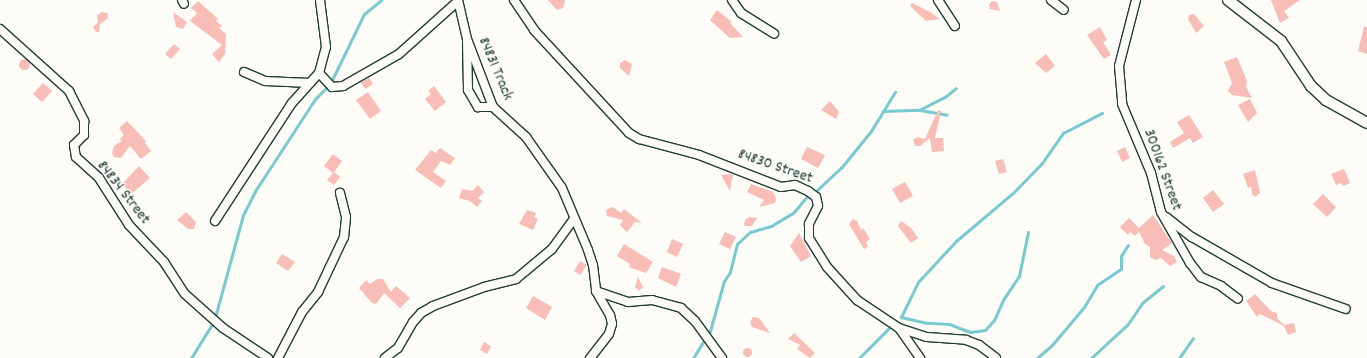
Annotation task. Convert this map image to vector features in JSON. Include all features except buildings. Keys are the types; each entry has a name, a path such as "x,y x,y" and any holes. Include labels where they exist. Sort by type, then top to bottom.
{"street":[{"path":"215,221 292,103 319,73 326,47 320,0"},
{"path":"319,73 332,87 343,86 399,54 458,0"},
{"name":"84831 Track","path":"458,0 467,39 493,107 526,137 562,188 593,265 596,291"},
{"name":"84830 Street","path":"514,0 538,35 629,133 639,139 699,154 781,187 795,185 816,197 818,206 809,224 809,238 815,250 841,285 857,300 899,328 927,337 966,340 979,345 996,358"},
{"path":"732,0 741,13 774,34"},
{"path":"938,0 956,26"},
{"path":"1051,0 1064,10"},
{"name":"300162 Street","path":"1136,0 1122,48 1119,88 1122,104 1151,173 1161,212 1196,273 1238,299"},
{"path":"1228,0 1281,42 1311,86 1326,100 1367,123"},
{"name":"84834 Street","path":"0,29 69,90 84,121 84,135 74,145 76,157 99,178 128,224 164,262 185,294 223,328 268,358"},
{"path":"467,39 466,71 468,90 478,107 493,107"},
{"path":"244,72 265,81 310,83"},
{"path":"278,358 302,312 318,292 344,237 346,217 340,193"},
{"path":"1161,212 1192,237 1272,283 1346,309"},
{"path":"384,358 398,348 413,322 421,313 484,287 516,279 552,249 574,219"},
{"path":"596,291 628,302 652,300 681,308 711,341 722,358"},
{"path":"590,358 610,334 612,324 610,315 596,291"},
{"path":"899,328 920,358"}],"waterway":[{"path":"191,358 214,321 243,215 257,188 315,99 330,84 364,14 381,0"},
{"path":"883,111 919,110 945,97 956,88"},
{"path":"817,190 841,168 871,131 895,92"},
{"path":"920,110 947,115"},
{"path":"1028,232 1019,276 1003,300 994,320 985,330 970,332 949,324 927,323 901,317 918,282 956,241 1014,192 1042,163 1063,133 1102,113"},
{"path":"693,358 710,331 724,281 730,272 737,244 750,232 771,226 793,213 808,195"},
{"path":"1037,358 1052,345 1084,307 1097,285 1121,269 1121,256 1128,245"},
{"path":"1091,358 1128,324 1142,303 1163,286"},
{"path":"859,358 890,327"},
{"path":"1179,358 1193,338"}]}
